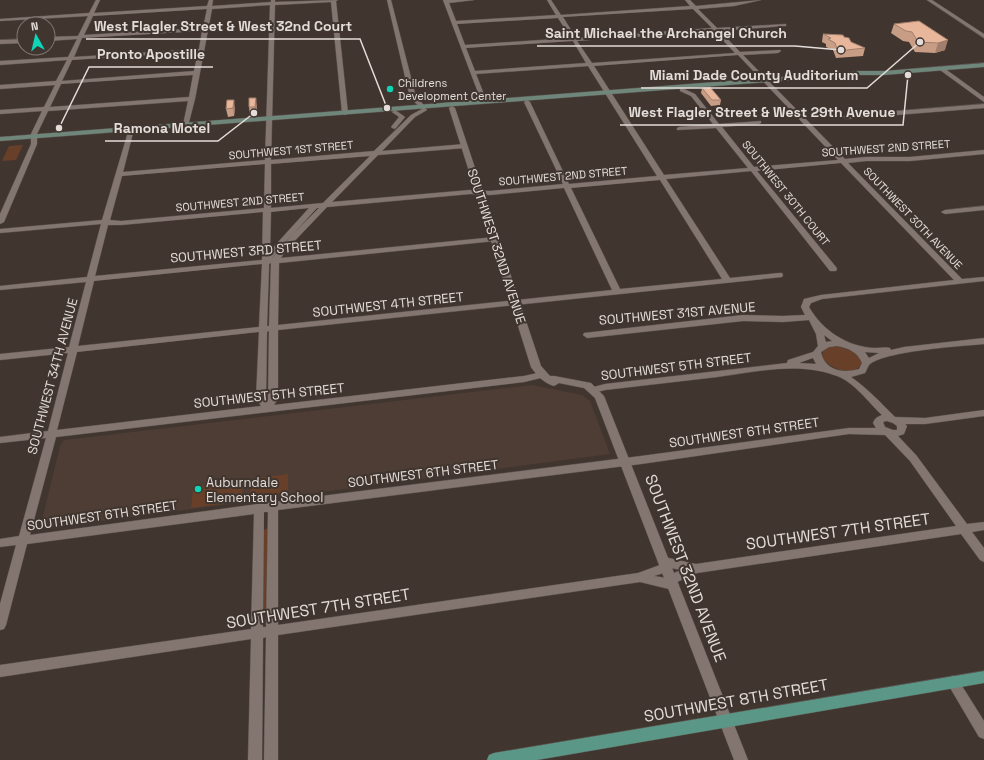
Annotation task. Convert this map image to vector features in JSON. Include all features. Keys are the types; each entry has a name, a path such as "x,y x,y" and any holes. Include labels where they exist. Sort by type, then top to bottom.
{"main road":[{"path":"0,139 130,133 407,108 452,108 872,72 884,73 984,65"},
{"path":"0,143 34,138 186,125 395,112 441,105 682,90 693,92 765,82 828,79 884,73"},
{"path":"828,79 838,75"},
{"path":"484,102 492,105"},
{"path":"441,105 452,108"},
{"name":"SOUTHWEST 8TH STREET","path":"494,760 984,677"}],"street":[{"path":"0,222 46,109 98,0"},
{"path":"186,125 211,0"},
{"path":"333,0 345,113"},
{"path":"0,20 209,8 273,2 336,0"},
{"path":"273,2 267,237 262,330 261,398 267,408 273,399 274,267 276,260 283,249 325,205 423,108 413,98 389,0"},
{"path":"472,0 446,1 484,102"},
{"path":"549,0 727,280"},
{"name":"SOUTHWEST 30TH AVENUE","path":"687,0 960,282"},
{"path":"454,23 739,5 760,0"},
{"path":"929,0 984,36"},
{"path":"463,47 784,26"},
{"path":"56,38 204,30"},
{"path":"0,42 16,41"},
{"path":"0,63 201,50"},
{"path":"473,73 778,51"},
{"path":"942,69 984,100"},
{"path":"0,87 196,73"},
{"name":"SOUTHWEST 30TH COURT","path":"693,92 752,169 833,268"},
{"path":"407,108 413,98"},
{"path":"0,112 192,99"},
{"path":"527,102 617,292"},
{"path":"846,117 984,106"},
{"name":"SOUTHWEST 32ND AVENUE","path":"452,108 536,367 545,377"},
{"path":"266,261 284,238 402,119 401,116 395,112"},
{"path":"679,129 759,122"},
{"name":"SOUTHWEST 34TH AVENUE","path":"0,626 52,433 105,222 130,133"},
{"name":"SOUTHWEST 1ST STREET","path":"118,174 465,146"},
{"name":"SOUTHWEST 2ND STREET","path":"0,230 105,222 121,223 470,192 480,193 662,178 873,158 910,159 984,152"},
{"path":"945,212 984,208"},
{"path":"267,237 274,239 284,238"},
{"name":"SOUTHWEST 3RD STREET","path":"0,288 495,239"},
{"name":"SOUTHWEST 4TH STREET","path":"0,357 779,275"},
{"path":"865,391 862,355 833,338 814,320 806,310 805,304 815,298 984,279"},
{"name":"SOUTHWEST 31ST AVENUE","path":"587,335 743,318 814,320"},
{"path":"814,320 815,326 820,334 819,361 827,368 840,373 865,391 871,400 879,427 913,458 984,557"},
{"path":"840,373 851,374 880,356 904,350 984,340"},
{"path":"819,350 830,344 875,351 896,349 904,350"},
{"name":"SOUTHWEST 5TH STREET","path":"763,368 770,365 798,361 819,350"},
{"name":"SOUTHWEST 5TH STREET","path":"594,390 606,387 763,368 806,365 827,368"},
{"path":"545,377 552,383 594,390"},
{"name":"SOUTHWEST 5TH STREET","path":"0,440 545,377"},
{"name":"SOUTHWEST 32ND AVENUE","path":"594,390 601,400 741,760"},
{"path":"871,400 900,424 901,430 913,458"},
{"path":"893,419 925,421 984,413"},
{"name":"SOUTHWEST 6TH STREET","path":"849,431 884,418 893,419"},
{"path":"901,430 925,421"},
{"name":"SOUTHWEST 6TH STREET","path":"0,543 273,506 625,462 849,431 886,432 896,434 901,430"},
{"path":"271,760 273,506"},
{"path":"255,760 259,508"},
{"name":"SOUTHWEST 7TH STREET","path":"0,671 669,574 984,526"},
{"name":"SOUTHWEST 7TH STREET","path":"640,577 650,572 669,574 696,569"},
{"path":"953,682 984,733"}],"shaded area":[{"path":"23,145 16,160 2,161 9,146"},
{"path":"838,346 857,353 862,362 859,367 854,370 842,370 825,361 822,357 823,351 829,347"},
{"name":"Auburndale Elementary School","path":"532,385 582,395 590,401 610,454 48,528 43,527 41,524 60,446 64,440"},
{"path":"288,474 288,492 250,497 251,479"},
{"path":"243,481 242,501 191,508 193,487"},
{"path":"268,528 266,609 264,609 264,530"}],"building":[{"path":"919,21 948,40 938,43 918,42 912,32 906,31 894,24"},
{"path":"823,34 843,35 844,37 849,38 851,42 865,48 838,51 835,43 828,39 831,38"},
{"path":"710,87 721,100 712,100 702,88"},
{"path":"249,98 256,98 255,107 249,107"},
{"path":"227,100 234,100 233,108 226,109"}],"place":[{"name":"Miami Dade County Auditorium","path":"920,42"},
{"name":"Saint Michael the Archangel Church","path":"841,50"},
{"name":"West Flagler Street & West 29th Avenue","path":"908,75"},
{"name":"Childrens Development Center","path":"390,89"},
{"name":"West Flagler Street & West 32nd Court","path":"387,108"},
{"name":"Ramona Motel","path":"254,113"},
{"name":"Pronto Apostille","path":"59,128"},
{"name":"Auburndale Elementary School","path":"198,489"}]}
